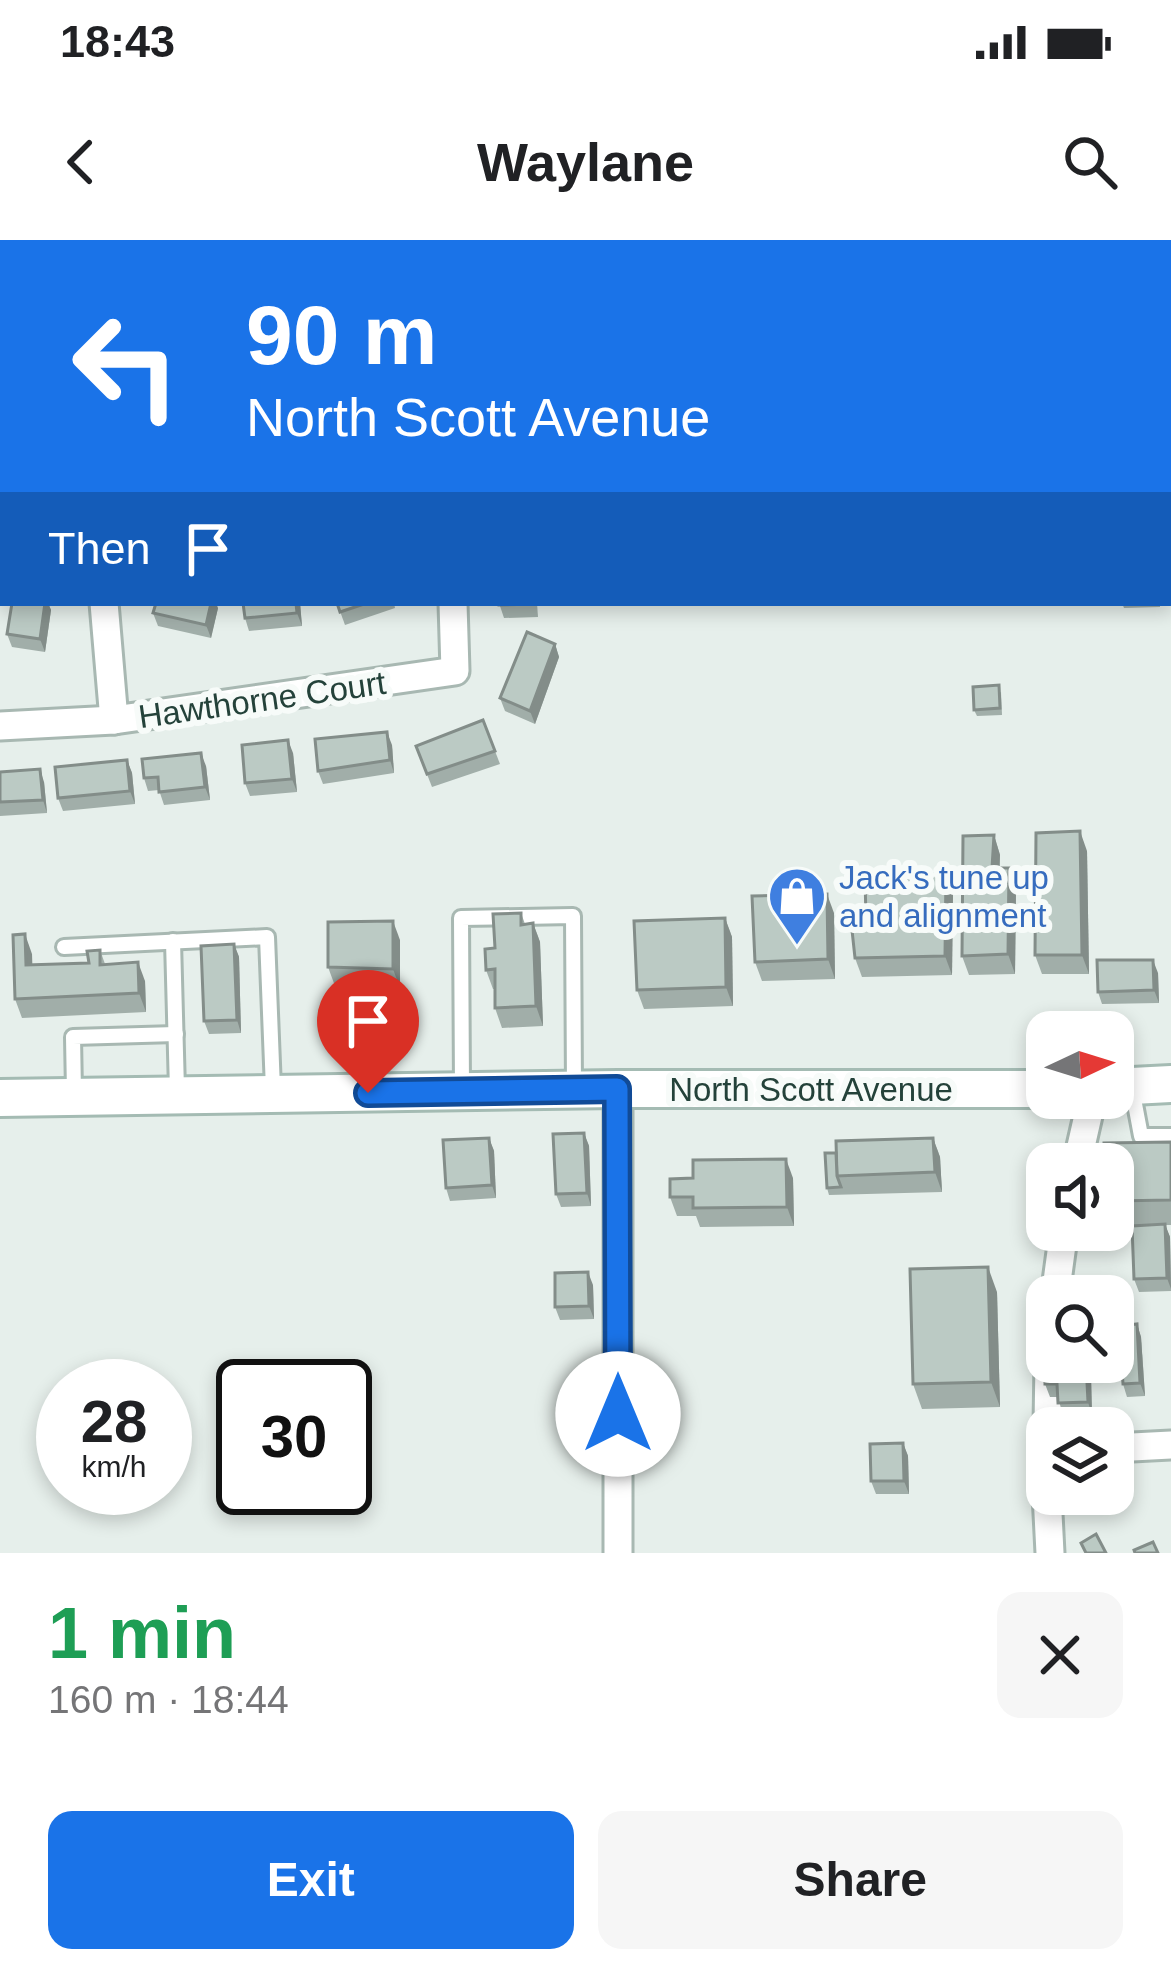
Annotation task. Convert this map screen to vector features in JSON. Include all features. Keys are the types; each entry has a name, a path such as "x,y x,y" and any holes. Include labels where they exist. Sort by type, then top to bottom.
{"main road":[{"path":"1134,1086 1171,1084"},
{"name":"North Scott Avenue","path":"0,1098 1026,1089"}],"street":[{"path":"104,606 114,720"},
{"name":"Hawthorne Court","path":"0,726 114,720 455,671 453,606"},
{"path":"617,1089 618,1553"},
{"path":"1134,1447 1171,1445"},
{"path":"1048,1515 1050,1553"}],"lane":[{"path":"462,1092 461,918 573,916 574,1090"},
{"path":"64,946 267,938 273,1094"},
{"path":"173,941 177,1096"},
{"path":"74,1097 73,1036 176,1034"},
{"path":"1134,1118 1141,1136 1171,1136"}],"building":[{"path":"12,606 45,606 40,639 7,634"},
{"path":"155,606 210,606 206,625 153,613"},
{"path":"243,606 296,606 297,613 245,618"},
{"path":"527,632 555,644 530,711 500,698"},
{"path":"999,685 1000,708 974,710 973,687"},
{"path":"483,720 495,751 427,774 416,746"},
{"path":"387,732 390,760 318,771 315,739"},
{"path":"288,740 292,779 245,783 242,745"},
{"path":"201,753 205,787 159,792 158,777 144,778 142,759"},
{"path":"127,760 130,791 58,798 55,767"},
{"path":"40,769 43,800 0,802 0,772"},
{"path":"1080,831 1082,955 1035,955 1036,833"},
{"path":"994,835 992,868 1009,868 1008,954 962,956 963,836"},
{"path":"946,873 945,956 855,958 851,921 866,920 865,877"},
{"name":"Jack's tune up and alignment","path":"827,894 828,959 755,962 752,896"},
{"path":"521,913 521,925 533,923 536,1006 495,1008 495,969 486,970 485,949 495,948 493,914"},
{"path":"725,918 726,987 637,990 634,921"},
{"path":"393,921 393,969 328,967 328,922"},
{"path":"25,934 26,965 89,963 87,951 100,950 100,965 138,962 139,993 15,999 13,935"},
{"path":"234,944 237,1020 204,1021 201,946"},
{"path":"1097,960 1153,960 1154,990 1098,992"},
{"path":"584,1133 587,1193 556,1194 553,1134"},
{"path":"489,1138 492,1185 446,1188 443,1140"},
{"path":"933,1138 935,1172 837,1176 836,1141"},
{"path":"1171,1142 1171,1200 1134,1201 1134,1143 1104,1143"},
{"path":"825,1153 836,1153 841,1187 827,1188"},
{"path":"786,1159 787,1207 693,1208 693,1197 670,1197 670,1179 693,1178 693,1160"},
{"path":"1165,1224 1167,1278 1134,1279 1134,1226"},
{"path":"988,1267 991,1382 913,1384 910,1269"},
{"path":"588,1272 589,1306 555,1307 555,1273"},
{"path":"1134,1324 1140,1383 1123,1384 1134,1383"},
{"path":"1087,1383 1088,1402 1058,1403 1057,1384 1045,1384"},
{"path":"903,1443 904,1481 871,1481 870,1444"},
{"path":"1096,1534 1106,1553 1086,1553 1081,1543"},
{"path":"1153,1542 1158,1553 1135,1553 1134,1550"}],"place":[{"name":"Jack's tune up and alignment","path":"797,947"}],"route":[{"path":"368,1093 617,1089 618,1414"}]}
